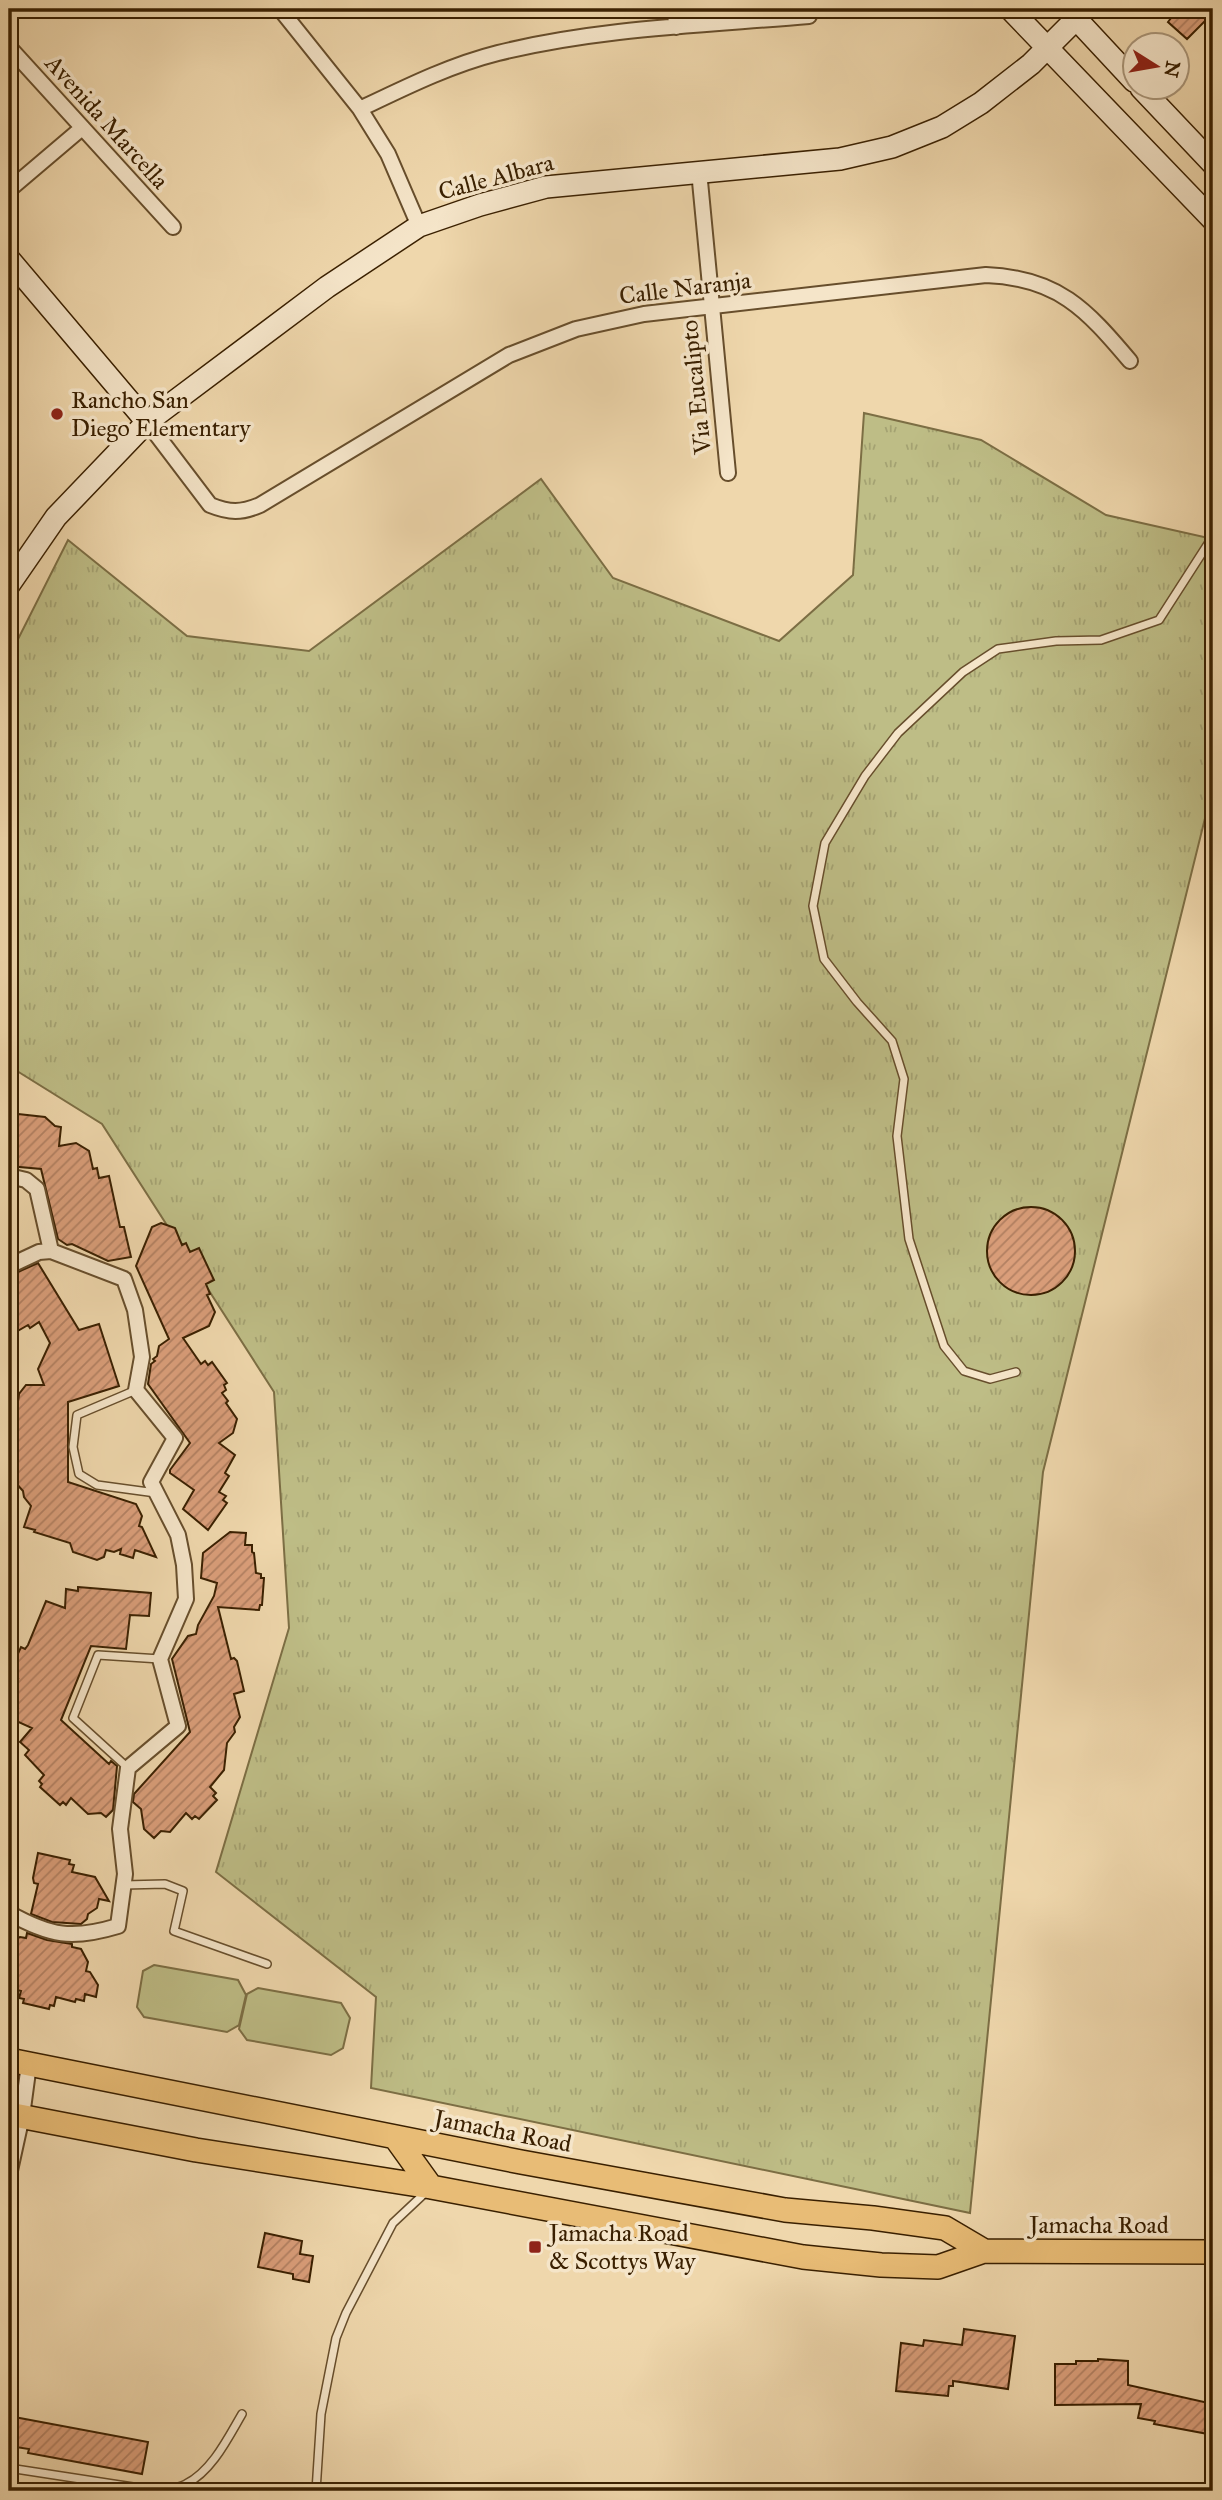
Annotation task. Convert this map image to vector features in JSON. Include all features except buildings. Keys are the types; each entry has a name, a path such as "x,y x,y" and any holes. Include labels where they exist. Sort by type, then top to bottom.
{"main road":[{"name":"Jamacha Road","path":"19,2062 395,2137 785,2210 945,2228 984,2251"},
{"name":"Jamacha Road","path":"15,2115 196,2150 431,2187 803,2257 881,2265 938,2267 984,2251 1213,2252"},
{"path":"395,2137 431,2187"}],"street":[{"path":"280,9 360,109 388,154 419,226"},
{"path":"675,9 676,27"},
{"path":"1010,9 1213,220"},
{"path":"1077,12 1120,63"},
{"name":"Calle Albara","path":"9,585 56,517 147,422 327,286 419,226 546,187 840,159 892,147 942,127 972,110 1031,64 1048,48 1077,12"},
{"path":"360,109 417,83 494,54 559,40 809,16"},
{"name":"Avenida Marcella","path":"9,47 173,227"},
{"path":"1153,102 1213,164"},
{"path":"9,190 82,128"},
{"name":"Via Eucalipto","path":"699,171 728,473"},
{"path":"9,259 147,422"},
{"name":"Calle Naranja","path":"147,422 210,505 241,513 260,505 509,355 565,333 611,320 986,275 1009,276 1045,287 1079,306 1130,361"},
{"path":"9,1176 26,1180 37,1189 51,1251"},
{"path":"9,1266 39,1252 51,1251 124,1279 135,1310 142,1357 136,1390 175,1438 151,1482 178,1535 184,1565 186,1599 160,1659 178,1726 128,1768 120,1829 124,1880 118,1926 93,1934 67,1935 31,1925 9,1913"},
{"path":"9,2175 19,2062"}],"lane":[{"path":"1016,1372 990,1379 964,1371 944,1346 909,1239 897,1136 904,1079 892,1041 824,959 813,906 825,843 865,776 898,733 963,672 998,649 1056,641 1101,640 1159,620 1213,536"},
{"path":"136,1390 77,1415 73,1447 79,1474 97,1485 156,1493"},
{"path":"128,1768 73,1718 98,1656 160,1659"},
{"path":"124,1880 165,1884 183,1891 174,1931 267,1964"},
{"path":"316,2491 321,2414 336,2339 393,2223 431,2187"},
{"path":"9,2468 159,2491 186,2485 201,2473 223,2447 242,2414"}],"green space":[{"path":"864,413 981,440 1106,515 1213,539 1213,786 1043,1472 970,2213 371,2088 376,1997 216,1872 289,1628 274,1392 102,1124 9,1066 9,657 68,540 187,636 309,651 541,479 613,578 779,641 853,575"},
{"path":"154,1965 238,1980 246,1995 239,2025 227,2032 144,2017 137,2007 143,1971"},
{"path":"258,1988 341,2003 350,2018 343,2048 331,2055 247,2040 239,2029 247,1994"}],"place":[{"name":"Rancho San Diego Elementary","path":"57,414"},
{"name":"Jamacha Road & Scottys Way","path":"535,2247"}]}
